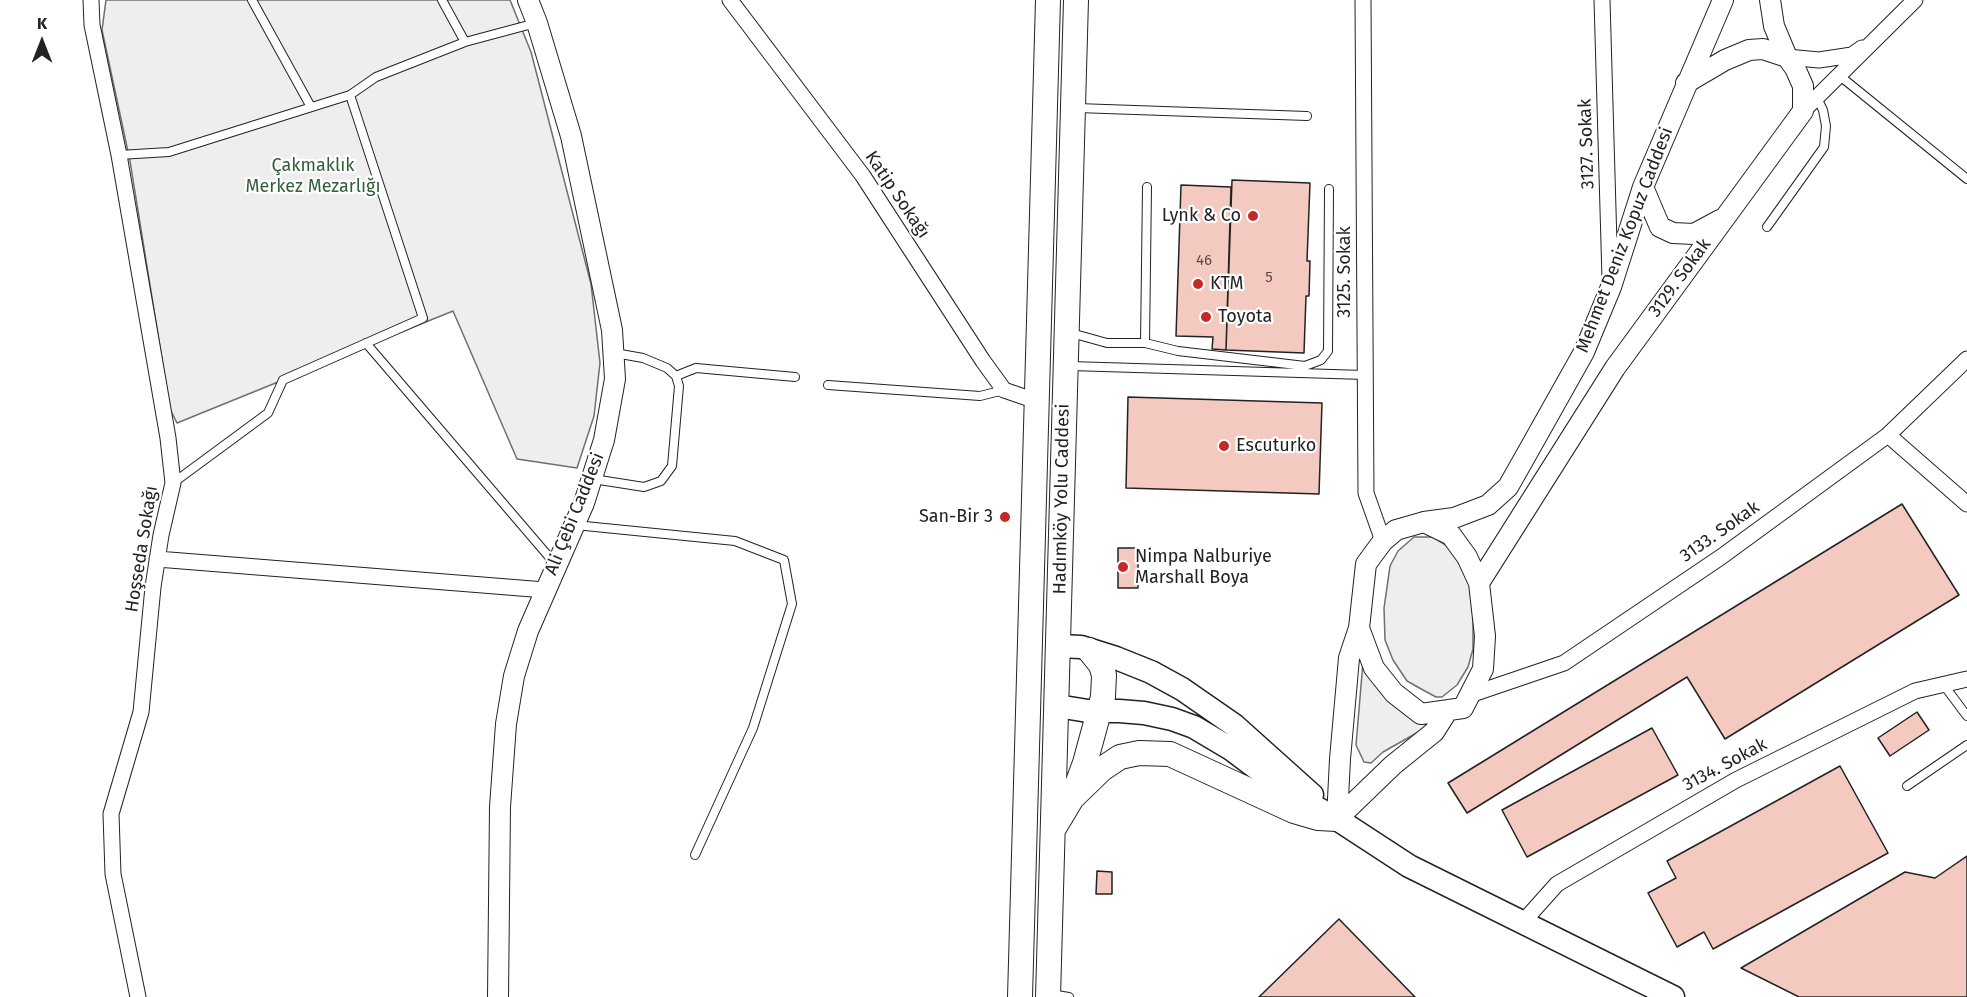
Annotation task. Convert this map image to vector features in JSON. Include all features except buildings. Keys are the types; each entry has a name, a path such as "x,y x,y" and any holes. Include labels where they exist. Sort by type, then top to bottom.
{"main road":[{"name":"Hadımköy Yolu Caddesi","path":"1020,997 1048,0"},
{"name":"Hadımköy Yolu Caddesi","path":"1055,996 1053,830 1076,0"},
{"path":"1337,819 1280,764 1234,725 1182,689 1150,672 1081,647 1042,647 1029,663 1037,690 1057,706 1077,710 1144,713 1172,718 1194,728 1231,749 1291,794 1337,819 1409,866 1673,997"},
{"path":"1053,830 1072,798 1085,763 1103,697 1104,675 1101,665 1089,650"},
{"path":"1072,798 1102,769 1120,757 1139,753 1170,754 1294,812 1318,818 1337,819"}],"street":[{"name":"Hoşseda Sokağı","path":"91,0 92,25 119,155 168,438 173,483 157,559 141,712 111,813 113,874 138,997"},
{"name":"Ali Çebi Caddesi","path":"498,997 500,807 506,724 514,676 528,631 574,525 591,479 604,440 615,380 612,330 571,136 528,0"},
{"name":"Katip Sokağı","path":"730,0 863,176 1004,390"},
{"name":"3125. Sokak","path":"1363,0 1366,493 1383,541"},
{"name":"3127. Sokak","path":"1602,0 1611,287"},
{"name":"Mehmet Deniz Kopuz Caddesi","path":"1424,522 1454,518 1488,505 1508,487 1584,352 1611,287 1643,187 1723,0"},
{"path":"1770,0 1774,26 1787,57 1796,68 1810,104"},
{"name":"3129. Sokak","path":"1479,583 1615,368 1725,217 1810,104 1916,0"},
{"path":"1686,83 1725,60 1749,50 1763,49 1787,57 1820,60 1852,56 1895,22"},
{"path":"1643,187 1660,227 1673,233 1694,234 1725,217"},
{"name":"3133. Sokak","path":"1470,694 1564,663 1721,557 1888,435 1967,359"},
{"path":"1004,390 1036,401"},
{"path":"1888,435 1967,504"},
{"path":"1337,819 1349,658 1359,628 1366,564 1383,541 1398,529 1424,522 1451,535 1467,557 1479,583 1485,636 1483,669 1463,708 1421,714 1395,693 1374,668 1359,628"},
{"path":"157,559 545,590"},
{"name":"3134. Sokak","path":"1523,922 1557,884 1736,780 1915,691 1967,679"},
{"path":"1337,819 1393,765 1434,732 1448,710"}],"lane":[{"path":"252,0 311,107"},
{"path":"442,0 465,42"},
{"path":"119,155 169,152 350,95 376,77 465,42 537,23"},
{"path":"1840,76 1967,179"},
{"path":"173,483 268,413 284,380 423,318 350,95"},
{"path":"1767,227 1824,147 1826,126 1823,110 1810,104"},
{"path":"1072,108 1307,116"},
{"path":"1145,342 1147,188"},
{"path":"1066,332 1107,343 1145,342 1178,351 1305,366 1321,360 1328,351 1329,189"},
{"path":"366,343 556,566"},
{"path":"591,479 618,485 644,487 661,481 672,466 678,386 676,376 667,368 643,358 614,352"},
{"path":"1066,366 1365,375"},
{"path":"676,376 696,368 795,377"},
{"path":"828,385 980,396 1004,390"},
{"path":"574,525 735,542 784,560 792,604 753,728 695,855"},
{"path":"1943,684 1967,716"},
{"path":"1907,786 1967,745"}],"green space":[{"name":"Çakmaklık Merkez Mezarlığı","path":"106,0 510,0 531,52 591,284 600,363 594,416 577,468 517,459 453,311 177,423 170,409 130,161 102,30"},
{"path":"1414,537 1433,537 1455,551 1470,582 1473,605 1473,649 1468,667 1457,685 1442,697 1436,697 1407,681 1393,660 1385,640 1384,608 1390,566 1398,551"},
{"path":"1363,662 1414,718 1429,726 1383,752 1371,763 1364,762 1356,745"}],"place":[{"name":"Lynk & Co","path":"1253,216"},
{"name":"KTM","path":"1198,284"},
{"name":"Toyota","path":"1206,317"},
{"name":"Escuturko","path":"1224,446"},
{"name":"San-Bir 3","path":"1005,517"},
{"name":"Nimpa Nalburiye Marshall Boya","path":"1123,567"}]}
